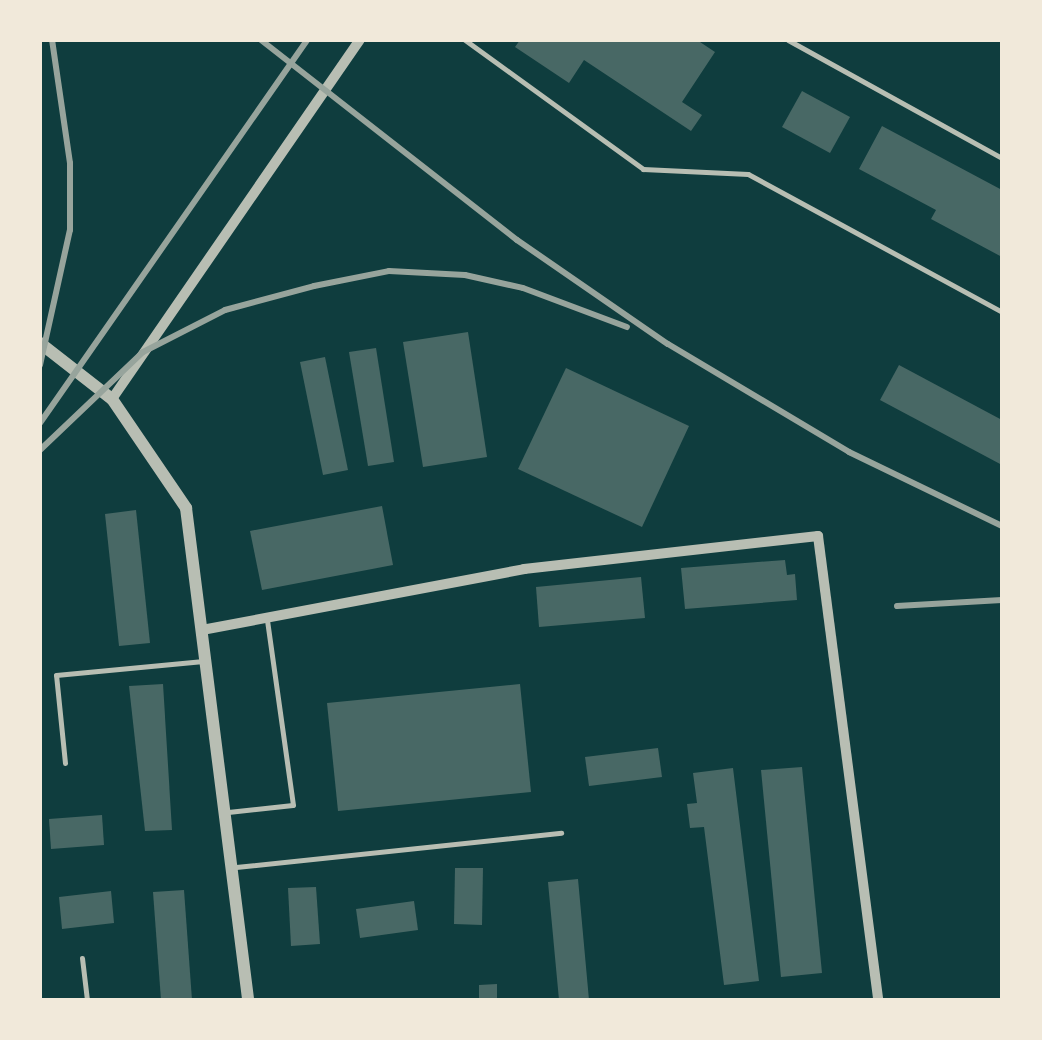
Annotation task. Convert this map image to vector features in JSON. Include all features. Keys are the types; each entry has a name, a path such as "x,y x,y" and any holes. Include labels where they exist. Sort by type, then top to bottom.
{"street":[{"path":"112,398 360,40"},
{"path":"40,343 112,398 186,508 248,1000"},
{"path":"202,630 524,569 818,536 878,1000"}],"lane":[{"path":"465,40 643,170 748,174 1002,312"},
{"path":"788,40 1002,158"},
{"path":"225,812 293,805 267,620"},
{"path":"65,763 56,674 206,660"},
{"path":"232,868 561,833"},
{"path":"82,958 87,1000"}],"building":[{"path":"520,40 697,40 715,52 682,102 702,115 691,131 584,60 569,83 515,47"},
{"path":"802,91 850,117 830,153 782,127"},
{"path":"882,126 1002,190 1002,257 931,219 936,210 859,169"},
{"path":"468,332 487,457 423,467 403,342"},
{"path":"376,348 394,462 368,466 349,352"},
{"path":"325,357 348,470 323,475 300,362"},
{"path":"899,365 1002,420 1002,465 880,400"},
{"path":"566,368 689,426 642,527 518,469"},
{"path":"382,506 393,565 262,590 250,531"},
{"path":"136,510 150,643 119,646 105,514"},
{"path":"785,560 787,575 795,574 797,600 685,609 681,568"},
{"path":"641,577 645,618 539,627 536,587"},
{"path":"163,684 172,830 145,831 129,686"},
{"path":"520,684 531,792 338,811 327,703"},
{"path":"658,748 662,777 589,786 585,757"},
{"path":"802,767 822,973 781,977 761,770"},
{"path":"733,768 759,981 724,985 704,827 690,828 687,804 697,803 693,773"},
{"path":"102,815 104,845 51,849 49,819"},
{"path":"455,868 483,868 482,925 454,924"},
{"path":"578,879 589,1000 559,1000 548,882"},
{"path":"316,887 320,944 291,946 288,888"},
{"path":"184,890 192,1000 161,1000 153,892"},
{"path":"111,891 114,923 62,929 59,897"},
{"path":"414,901 418,930 360,938 356,909"},
{"path":"497,984 497,1000 479,1000 479,985"}],"railway":[{"path":"40,365 70,230 70,163 52,40"},
{"path":"261,40 517,240 668,344 849,452 1002,526"},
{"path":"40,423 307,40"},
{"path":"40,450 143,352 225,310 314,286 389,271 465,275 523,288 627,327"},
{"path":"897,606 1002,600"}]}
